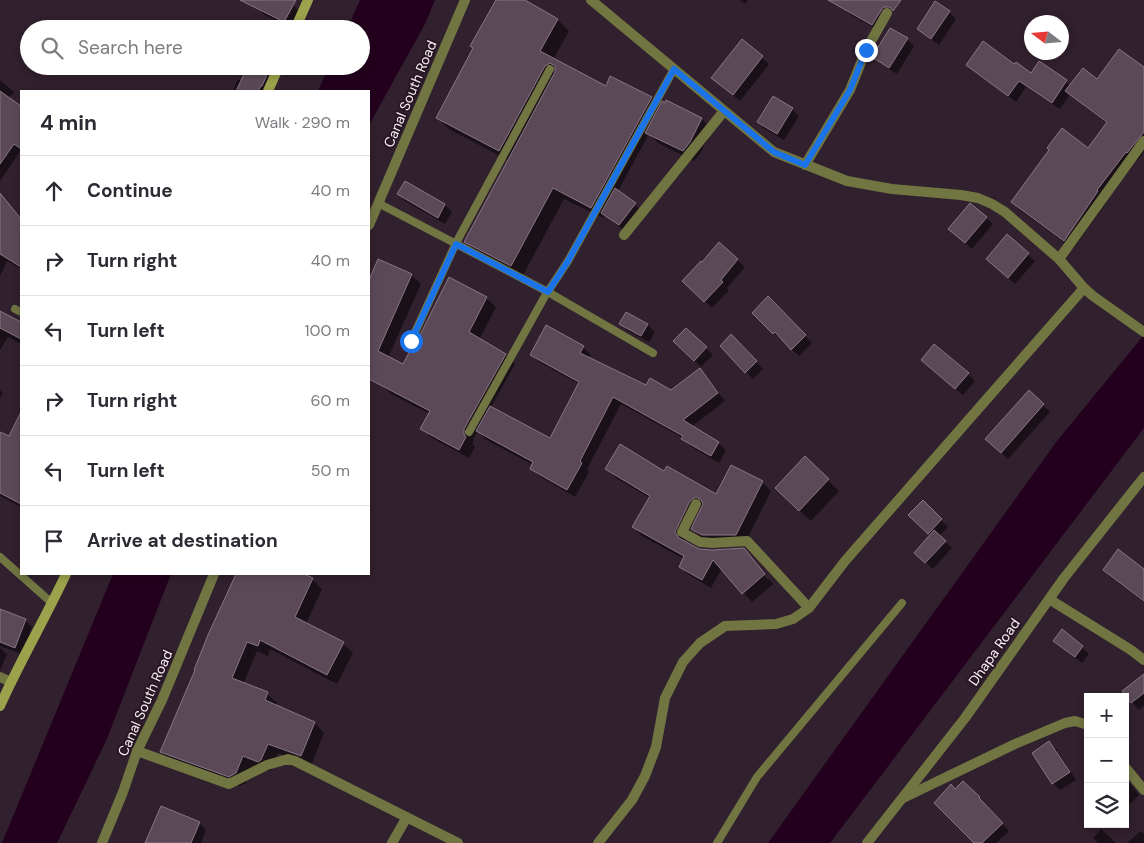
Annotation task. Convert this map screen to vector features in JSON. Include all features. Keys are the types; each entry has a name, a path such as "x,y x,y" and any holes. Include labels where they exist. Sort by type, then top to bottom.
{"main road":[{"path":"299,20 308,0"},
{"path":"268,90 275,75"},
{"path":"0,706 66,575"}],"street":[{"name":"Canal South Road","path":"370,223 465,0"},
{"path":"591,0 774,152 847,181 892,189 961,195 978,198 992,204 1005,212 1059,259 1084,288 1144,332"},
{"path":"805,165 850,90 866,50 887,13"},
{"path":"624,235 724,111"},
{"path":"1059,259 1144,141"},
{"path":"598,843 632,800 645,776 656,747 665,698 683,662 700,643 724,626 776,624 793,619 809,608 845,561 1084,288"},
{"name":"Dhapa Road","path":"870,842 965,718 1048,599 1142,482"},
{"path":"696,504 682,532 700,542 747,541 809,608"},
{"name":"Canal South Road","path":"102,843 137,751 162,700 214,575"},
{"path":"1048,599 1144,660"},
{"path":"0,677 11,682"},
{"path":"903,798 1015,744 1065,723 1075,721 1084,724"},
{"path":"137,751 229,784 266,765 288,759 303,764 458,843"},
{"path":"1129,772 1144,790"},
{"path":"392,843 407,817"}],"lane":[{"path":"411,341 456,244 550,69"},
{"path":"469,432 548,292 568,261 674,69"},
{"path":"378,203 548,292 653,353"},
{"path":"0,557 20,575"},
{"path":"20,575 52,603"},
{"path":"717,843 756,776 902,602"}],"shaded area":[{"path":"360,0 435,0 425,24 370,123 370,90 318,90 325,75 370,75 370,20 351,20"},
{"path":"1144,335 1144,428 830,843 768,843 1057,441"},
{"path":"113,575 171,575 106,741 57,843 2,843"}],"building":[{"path":"240,0 296,0 285,20 280,20"},
{"path":"496,0 525,0 558,19 540,51 606,86 610,76 652,97 591,208 553,188 511,266 464,242 555,72 555,66 550,63 545,66 499,151 436,118 473,48 470,46"},
{"path":"828,0 901,0 893,11 890,7 883,7 872,25"},
{"path":"935,1 950,11 931,39 917,29"},
{"path":"890,28 908,38 889,68 872,57"},
{"path":"742,39 763,56 733,95 711,78"},
{"path":"983,41 1014,64 1016,62 1031,73 1039,61 1067,80 1052,103 1019,81 1008,96 966,65"},
{"path":"1119,49 1144,67 1144,132 1097,190 1064,241 1011,202 1049,150 1047,148 1062,128 1088,148 1107,122 1065,91 1083,68 1097,79"},
{"path":"244,75 267,75 259,90 236,90"},
{"path":"0,91 20,105 20,148 14,144 0,164"},
{"path":"773,96 793,108 777,134 757,122"},
{"path":"666,100 702,118 690,142 683,151 645,133 662,101 665,103"},
{"path":"405,181 445,204 438,218 397,194"},
{"path":"615,188 636,203 619,225 601,213"},
{"path":"0,193 20,218 20,266 0,254"},
{"path":"970,203 987,217 965,243 948,229"},
{"path":"1007,234 1029,253 1008,278 986,259"},
{"path":"719,242 738,259 721,280 723,282 704,302 682,281"},
{"path":"378,259 412,274 378,351 403,364 416,343 449,277 487,297 469,332 506,354 464,429 466,437 459,450 420,429 430,411 370,380 370,278"},
{"path":"768,296 806,335 791,350 775,332 773,334 752,313"},
{"path":"0,311 20,321 20,338 0,328"},
{"path":"626,312 648,324 641,336 619,324"},
{"path":"546,325 584,346 580,353 646,385 650,378 671,390 700,368 718,393 683,420 719,442 711,456 681,439 683,436 613,397 567,490 530,469 533,462 476,431 490,406 550,438 579,382 530,355"},
{"path":"686,328 707,347 694,361 673,341"},
{"path":"731,334 757,361 745,373 720,346"},
{"path":"934,344 969,373 955,389 921,360"},
{"path":"1029,390 1044,404 1001,453 985,439"},
{"path":"20,414 20,503 0,493 0,432 9,436"},
{"path":"620,444 664,471 667,466 716,494 731,465 763,481 736,535 702,535 691,529 703,504 696,497 690,501 675,532 679,538 699,549 744,548 765,574 742,594 713,560 702,580 679,567 684,556 632,527 650,496 605,469"},
{"path":"805,456 829,479 799,511 775,488"},
{"path":"923,500 942,519 928,534 908,515"},
{"path":"934,530 946,541 925,563 914,553"},
{"path":"1118,549 1144,569 1144,601 1103,570"},
{"path":"236,575 306,575 313,578 295,617 344,642 327,675 260,640 258,646 247,642 232,678 268,692 265,700 315,722 301,756 268,744 261,760 258,762 243,756 236,773 229,777 160,752 208,635"},
{"path":"0,609 26,619 15,648 0,642"},
{"path":"1062,629 1083,646 1075,657 1053,641"},
{"path":"1144,674 1144,693 1131,703 1129,693 1124,693 1122,691"},
{"path":"1049,741 1070,772 1052,784 1032,753"},
{"path":"963,781 1003,823 982,843 974,843 934,803 951,784 955,789"},
{"path":"161,806 200,822 191,843 145,843"}],"route":[{"path":"411,341 456,244 548,292 568,261 674,69 774,152 805,165 850,90 866,50"}]}
